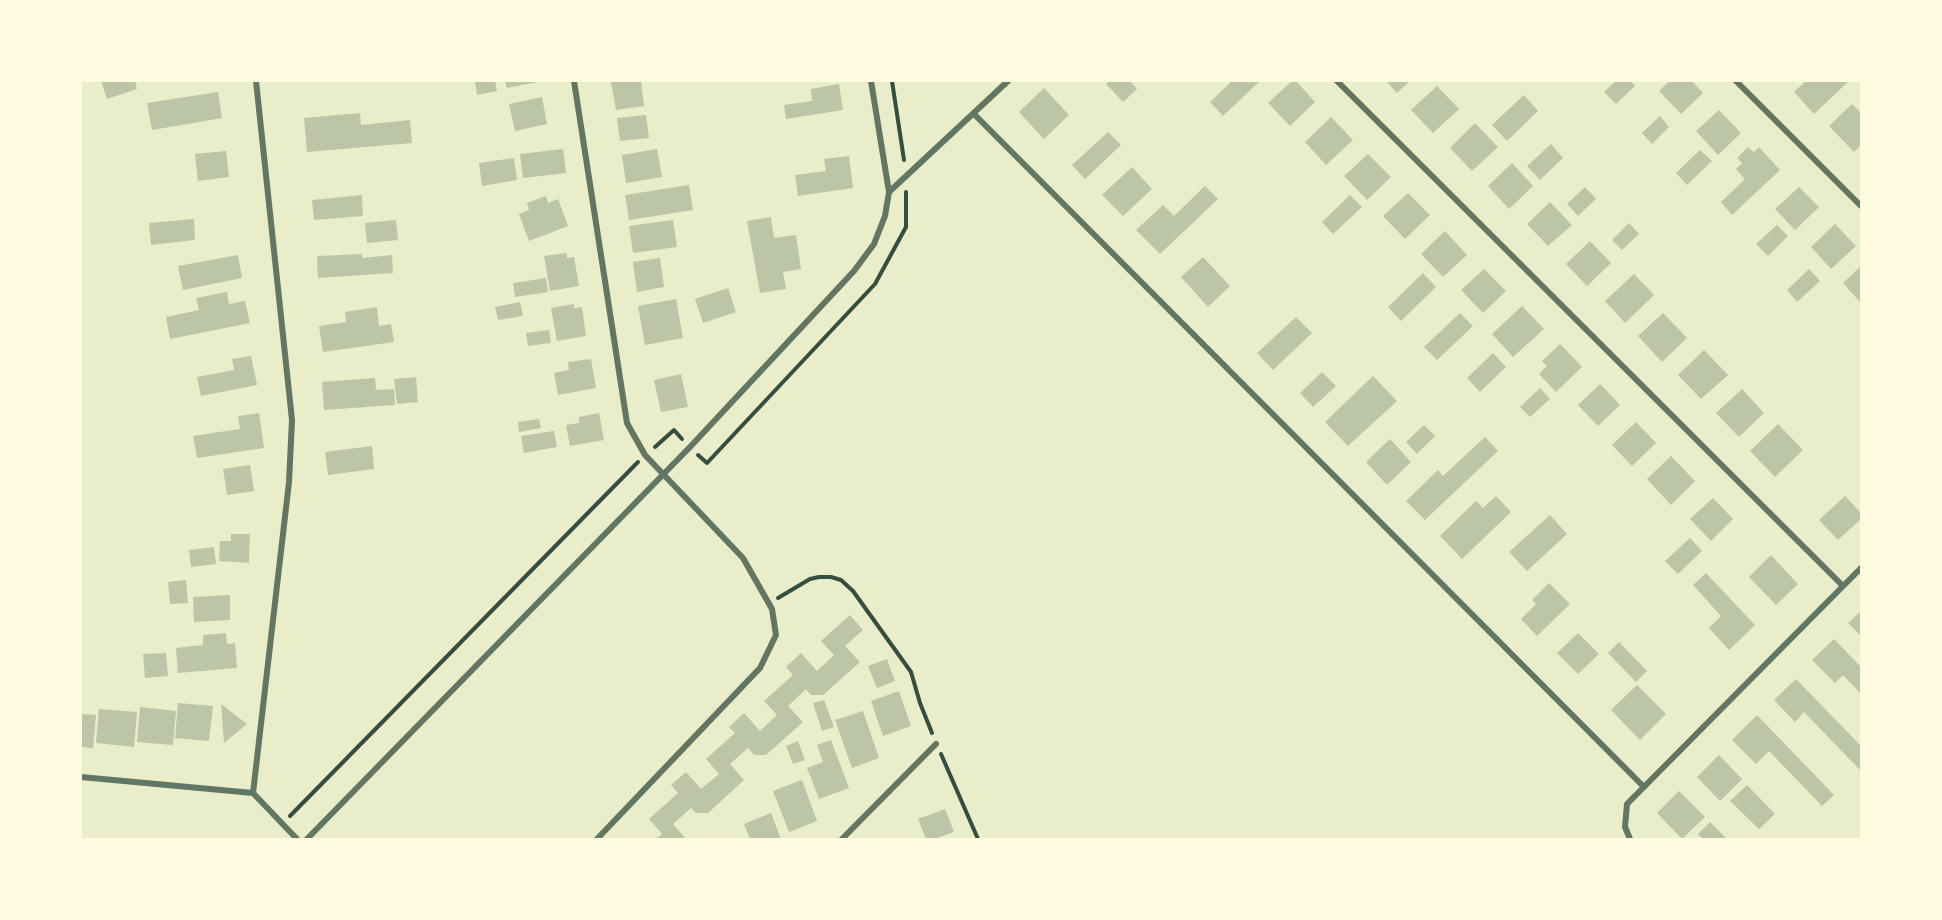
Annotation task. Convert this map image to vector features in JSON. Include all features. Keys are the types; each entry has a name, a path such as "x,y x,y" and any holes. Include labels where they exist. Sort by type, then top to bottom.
{"street":[{"path":"253,793 289,482 292,420 256,81"},
{"path":"574,81 627,423 645,455 743,558 772,609 776,635 760,668 597,839"},
{"path":"307,839 663,472 690,447 854,271 874,243 885,216 889,192 871,81"},
{"path":"889,192 1008,81"},
{"path":"1337,81 1843,586"},
{"path":"1736,81 1861,206"},
{"path":"974,114 1644,787"},
{"path":"1630,839 1625,827 1627,804 1861,568"},
{"path":"842,839 936,744"},
{"path":"81,777 253,793 297,839"}],"path":[{"path":"283,824 645,455 674,430 706,463 875,284 906,227 906,176 892,81"},
{"path":"769,603 810,579 819,577 841,580 853,591 911,672 936,744 978,839"}],"building":[{"path":"101,81 135,81 137,89 107,99"},
{"path":"475,81 495,81 497,91 477,95"},
{"path":"505,81 538,81 538,82 507,88"},
{"path":"641,81 644,106 616,110 611,82"},
{"path":"1110,81 1130,81 1137,89 1123,102 1106,84"},
{"path":"1232,81 1260,81 1223,116 1210,102"},
{"path":"1292,81 1296,81 1315,102 1290,126 1268,103"},
{"path":"1386,81 1410,81 1397,93"},
{"path":"1616,81 1631,81 1635,86 1616,104 1604,92"},
{"path":"1670,81 1692,81 1703,93 1681,114 1659,91"},
{"path":"1806,81 1849,81 1814,114 1794,92"},
{"path":"839,84 843,110 786,119 784,105 812,101 811,89"},
{"path":"1437,86 1459,109 1433,133 1411,110"},
{"path":"1044,88 1069,115 1044,139 1019,112"},
{"path":"218,92 222,118 152,130 147,103"},
{"path":"1524,95 1538,111 1507,141 1492,125"},
{"path":"542,97 547,124 515,131 509,104"},
{"path":"1852,104 1861,113 1861,145 1854,152 1829,126"},
{"path":"1719,110 1741,133 1718,155 1696,131"},
{"path":"360,113 361,125 410,120 412,143 307,152 304,118"},
{"path":"646,115 649,138 620,141 617,118"},
{"path":"1660,116 1669,127 1652,144 1642,133"},
{"path":"1331,117 1353,140 1326,165 1305,142"},
{"path":"1475,123 1498,147 1472,171 1450,148"},
{"path":"1108,132 1121,145 1085,179 1072,165"},
{"path":"1551,144 1563,158 1540,180 1527,166"},
{"path":"1748,147 1754,152 1759,147 1780,170 1732,215 1721,202 1745,179 1736,169 1742,163 1737,158"},
{"path":"563,149 566,173 523,178 520,154"},
{"path":"657,149 662,177 626,183 622,155"},
{"path":"1700,150 1712,161 1687,185 1676,173"},
{"path":"226,151 229,177 198,181 195,154"},
{"path":"1368,154 1391,177 1367,200 1344,176"},
{"path":"849,156 853,188 798,196 795,175 826,171 824,159"},
{"path":"514,158 517,180 482,186 479,163"},
{"path":"1512,163 1533,186 1509,209 1488,186"},
{"path":"1132,167 1152,189 1123,216 1102,195"},
{"path":"689,185 693,210 629,220 625,195"},
{"path":"1205,186 1218,199 1160,254 1136,230 1163,205 1174,216"},
{"path":"1585,187 1596,199 1578,216 1567,204"},
{"path":"1799,187 1819,207 1795,230 1775,209"},
{"path":"1408,193 1430,215 1405,239 1383,216"},
{"path":"362,195 363,216 314,220 312,200"},
{"path":"1350,195 1362,207 1333,234 1322,222"},
{"path":"546,196 548,203 558,199 568,226 529,241 519,214 529,210 527,203"},
{"path":"1550,202 1572,225 1548,246 1527,224"},
{"path":"771,217 774,238 796,235 801,269 783,272 786,289 760,293 747,221"},
{"path":"194,219 195,240 151,245 149,223"},
{"path":"396,220 398,240 367,243 365,223"},
{"path":"673,220 677,247 633,253 629,226"},
{"path":"1629,223 1639,234 1622,250 1612,240"},
{"path":"1835,224 1856,246 1831,269 1811,247"},
{"path":"1777,225 1788,236 1768,256 1756,244"},
{"path":"1445,231 1467,255 1443,277 1421,254"},
{"path":"1590,241 1611,263 1587,286 1566,264"},
{"path":"567,253 567,258 574,257 579,286 550,291 544,256"},
{"path":"362,254 362,258 392,255 393,273 318,278 317,256"},
{"path":"238,255 242,278 183,290 178,266"},
{"path":"1203,257 1230,286 1208,307 1181,277"},
{"path":"660,258 664,287 637,292 633,262"},
{"path":"1861,266 1861,303 1843,283"},
{"path":"1484,269 1506,291 1483,313 1461,290"},
{"path":"1809,269 1820,281 1797,302 1787,290"},
{"path":"1423,273 1436,287 1401,321 1388,307"},
{"path":"1634,274 1654,295 1625,323 1605,301"},
{"path":"546,278 548,292 515,297 513,283"},
{"path":"728,288 736,312 703,323 695,299"},
{"path":"227,292 229,304 245,301 250,323 170,339 166,317 199,310 196,298"},
{"path":"676,299 683,338 645,345 638,306"},
{"path":"520,302 523,316 498,320 495,307"},
{"path":"574,304 574,308 582,307 586,336 557,341 551,308"},
{"path":"1522,306 1544,329 1513,357 1492,334"},
{"path":"377,307 379,326 391,324 394,342 323,352 319,326 346,322 345,312"},
{"path":"1460,313 1473,326 1437,360 1424,347"},
{"path":"1663,313 1687,338 1662,362 1638,336"},
{"path":"1296,317 1312,333 1273,370 1257,353"},
{"path":"549,330 551,343 528,346 526,333"},
{"path":"1560,344 1582,367 1556,392 1539,374 1547,366 1542,361"},
{"path":"1704,350 1728,375 1701,399 1678,375"},
{"path":"1493,353 1506,367 1480,392 1467,378"},
{"path":"251,356 257,385 201,396 197,377 234,370 232,359"},
{"path":"591,359 596,388 558,395 554,373 569,370 568,362"},
{"path":"1322,372 1336,386 1313,407 1300,393"},
{"path":"681,374 688,407 661,412 654,380"},
{"path":"1373,376 1397,401 1348,446 1325,422"},
{"path":"416,377 418,402 397,404 394,379"},
{"path":"375,378 376,390 394,389 395,405 324,410 322,382"},
{"path":"1600,384 1620,405 1598,426 1578,405"},
{"path":"1540,388 1550,399 1530,417 1520,407"},
{"path":"1742,389 1764,413 1739,437 1716,413"},
{"path":"259,413 264,448 197,458 193,436 240,429 238,416"},
{"path":"599,413 604,440 570,446 566,425 579,423 579,417"},
{"path":"539,419 541,428 519,432 518,422"},
{"path":"1636,422 1656,443 1632,466 1612,445"},
{"path":"1778,424 1803,450 1775,477 1750,451"},
{"path":"1424,425 1435,436 1417,454 1406,442"},
{"path":"554,431 557,447 524,453 521,436"},
{"path":"1485,437 1498,451 1425,520 1406,501 1438,470 1443,476"},
{"path":"1390,439 1411,462 1387,485 1366,462"},
{"path":"372,446 374,469 328,475 325,452"},
{"path":"1671,456 1695,481 1671,505 1647,479"},
{"path":"250,465 254,491 227,495 223,469"},
{"path":"1496,496 1511,512 1462,559 1440,536 1476,501 1483,508"},
{"path":"1845,496 1861,513 1861,519 1838,540 1819,520"},
{"path":"1713,498 1733,519 1711,541 1690,519"},
{"path":"1550,515 1567,534 1527,571 1509,552"},
{"path":"231,534 250,534 249,563 219,561 220,541 231,541"},
{"path":"1690,538 1702,551 1678,574 1665,561"},
{"path":"214,547 216,564 191,567 189,550"},
{"path":"1771,555 1798,584 1776,605 1749,577"},
{"path":"1706,573 1755,625 1729,650 1709,628 1721,616 1693,585"},
{"path":"186,580 188,603 170,604 168,582"},
{"path":"1549,583 1570,604 1537,636 1521,619 1536,604 1532,600"},
{"path":"230,595 230,620 194,622 193,597"},
{"path":"1861,611 1861,636 1848,623"},
{"path":"850,615 863,630 845,646 860,662 823,695 811,695 806,689 788,706 803,722 766,755 754,755 748,748 730,764 744,780 708,813 696,813 691,808 673,824 686,839 656,839 662,834 649,819 678,793 671,785 686,772 701,789 719,774 706,759 735,733 729,727 744,713 760,731 777,715 764,701 793,675 786,667 801,653 817,671 834,655 821,641"},
{"path":"226,633 227,644 235,643 237,668 178,673 176,648 203,645 203,635"},
{"path":"1578,633 1599,654 1578,674 1557,653"},
{"path":"1834,639 1861,667 1861,694 1843,675 1835,683 1812,660"},
{"path":"1619,642 1647,671 1636,682 1608,653"},
{"path":"166,653 168,676 145,678 143,654"},
{"path":"887,659 895,681 877,688 868,666"},
{"path":"1796,679 1861,746 1861,771 1804,712 1795,722 1774,700"},
{"path":"1637,685 1666,714 1640,740 1611,710"},
{"path":"899,691 911,726 883,736 871,701"},
{"path":"824,700 834,727 822,731 813,703"},
{"path":"178,703 213,706 209,741 175,738"},
{"path":"221,704 247,724 224,743"},
{"path":"140,707 176,711 173,745 137,742"},
{"path":"99,709 137,712 134,747 96,743"},
{"path":"863,711 879,758 852,768 835,720"},
{"path":"81,714 96,715 93,748 81,747"},
{"path":"1757,715 1834,795 1822,806 1769,751 1756,764 1732,740"},
{"path":"831,740 849,788 819,799 807,768 823,762 817,745"},
{"path":"798,741 805,760 793,764 786,746"},
{"path":"1719,755 1742,779 1720,801 1697,777"},
{"path":"802,780 817,821 789,832 773,791"},
{"path":"1747,785 1775,814 1759,829 1730,801"},
{"path":"1679,791 1705,817 1682,839 1657,813"},
{"path":"945,809 954,832 935,839 926,839 918,819"},
{"path":"771,813 781,839 750,839 744,824"},
{"path":"1710,822 1727,839 1703,839 1698,834"}]}
